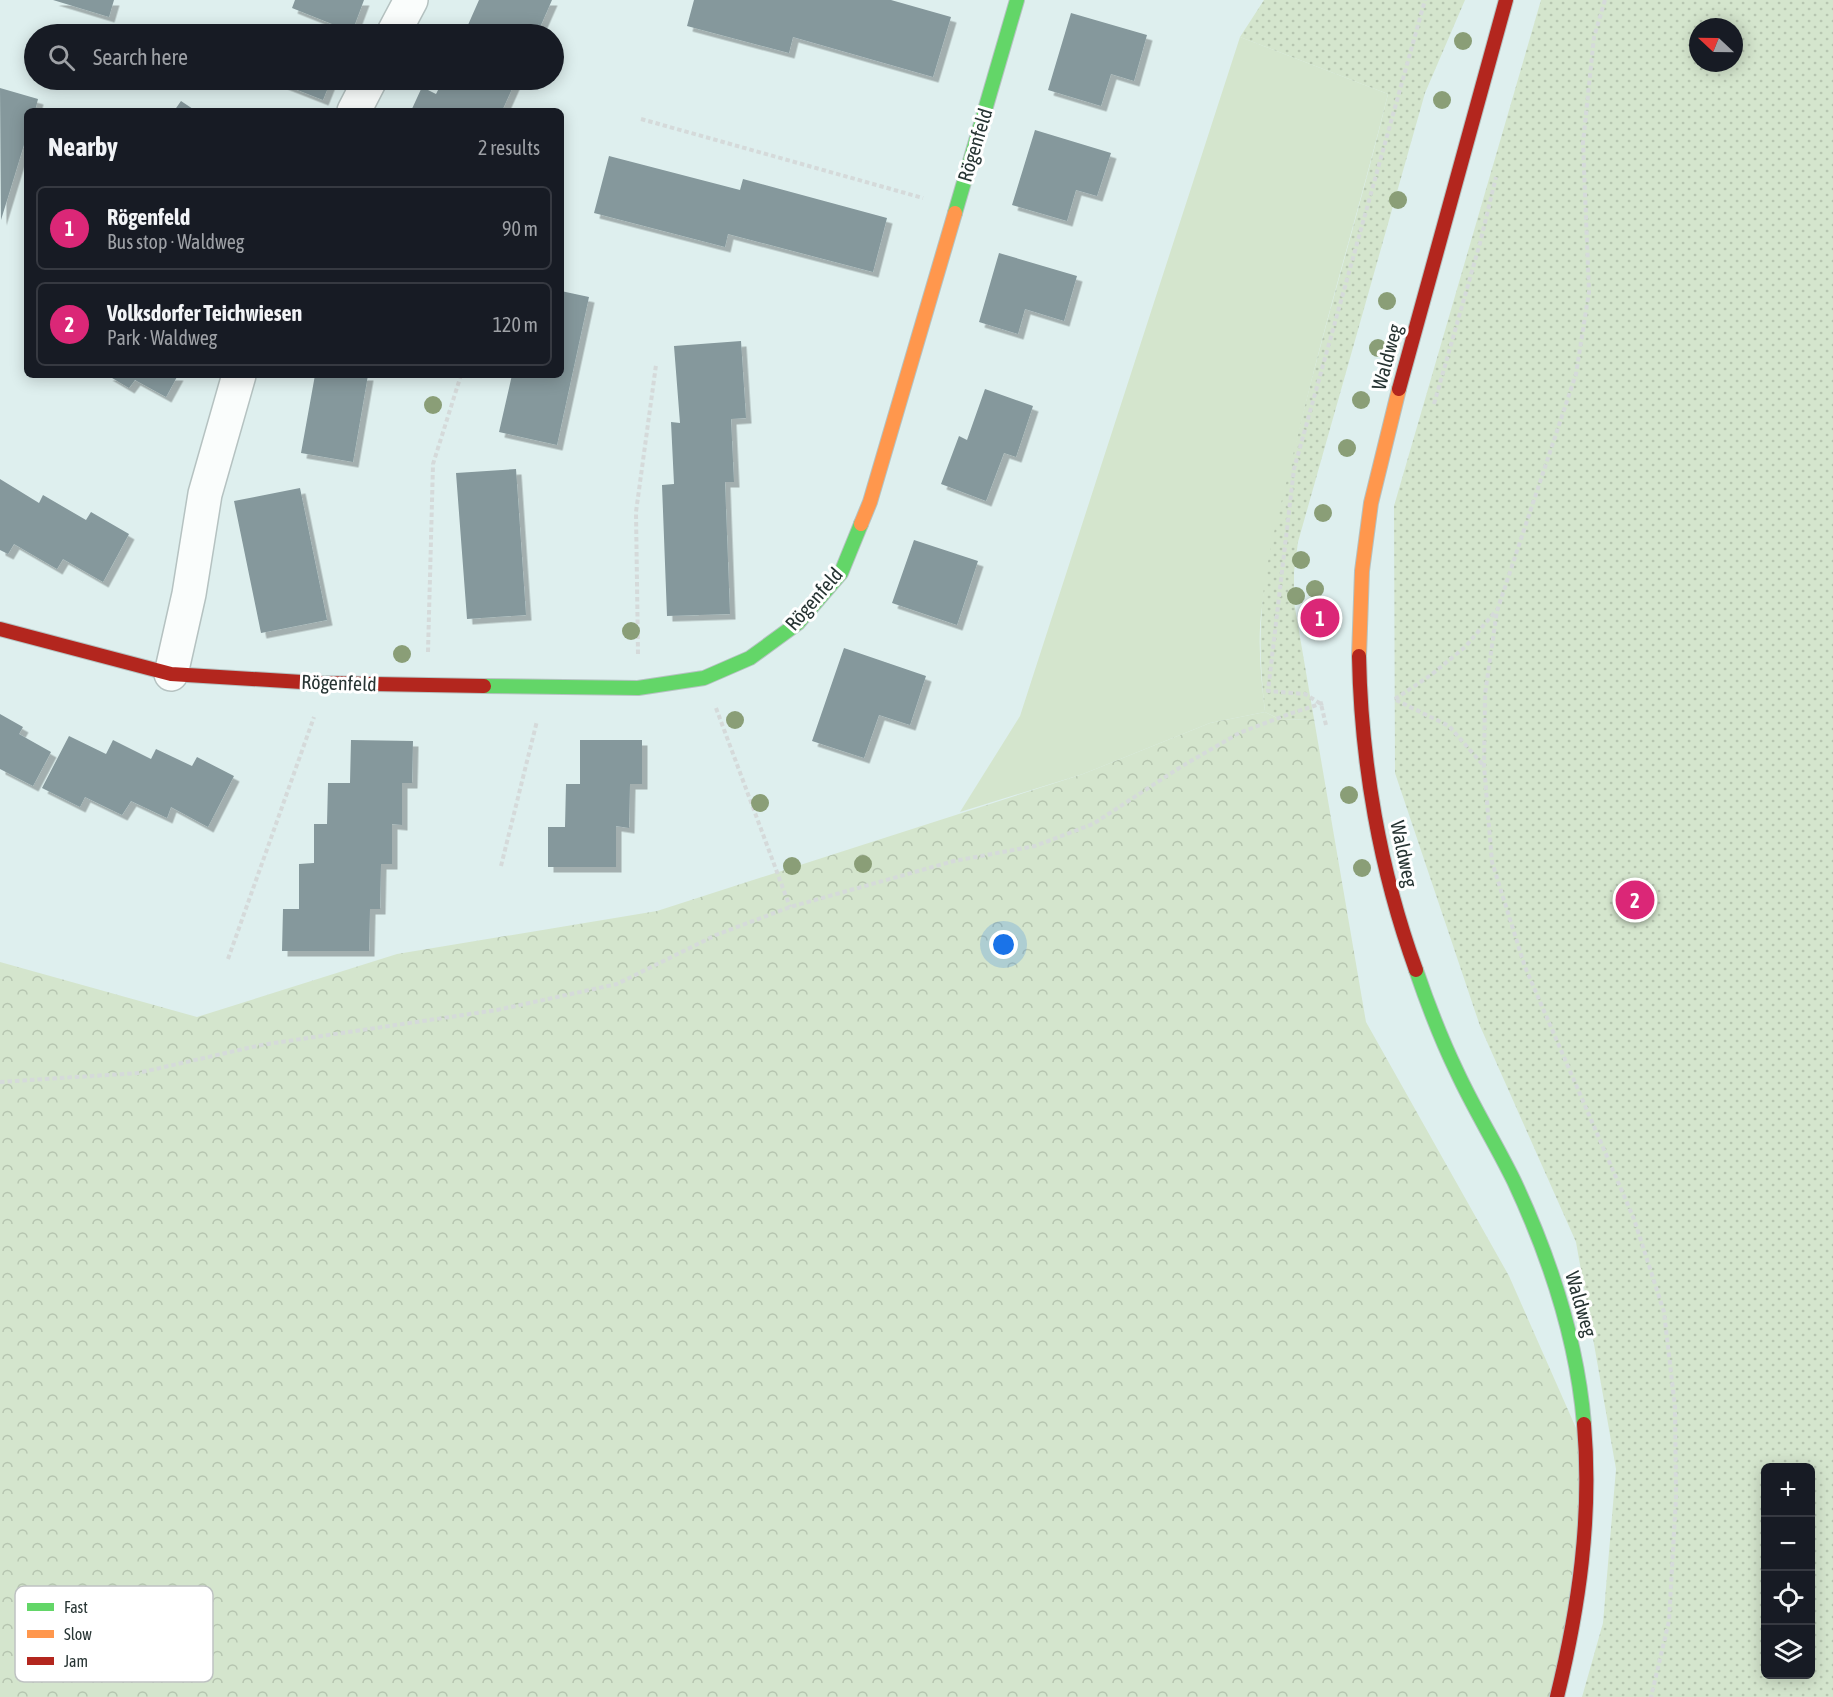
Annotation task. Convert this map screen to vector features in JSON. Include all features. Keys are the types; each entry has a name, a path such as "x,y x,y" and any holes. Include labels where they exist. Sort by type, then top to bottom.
{"main road":[{"name":"Rögenfeld","path":"0,629 171,674 326,684 638,688 704,678 750,658 798,623 841,573 870,502 1017,0"},
{"name":"Waldweg","path":"1506,0 1417,320 1371,500 1359,621 1361,700 1368,771 1377,825 1393,897 1410,954 1457,1071 1506,1165 1539,1240 1562,1303 1575,1353 1585,1420 1588,1513 1577,1611 1557,1697"}],"street":[{"path":"398,24 411,0"},
{"path":"356,108 365,90"},
{"path":"171,674 189,594 205,494 238,378"}],"path":[{"path":"1328,734 1321,704 1305,694 1269,691 1294,469 1425,0"},
{"path":"1605,0 1594,37 1583,143 1589,292 1576,374 1497,610 1485,694 1484,766 1492,862 1525,967 1634,1219 1664,1312 1675,1407 1676,1498 1669,1621 1651,1697"},
{"path":"641,119 957,207"},
{"path":"1430,414 1480,243 1497,174"},
{"path":"638,688 636,512 656,365"},
{"path":"427,685 433,464 460,378"},
{"path":"1394,699 1431,675 1465,647 1497,610"},
{"path":"704,678 790,907"},
{"path":"228,959 326,684"},
{"path":"501,866 546,687"},
{"path":"1394,688 1395,710"},
{"path":"1394,699 1449,726 1484,766"},
{"path":"0,1082 138,1073 261,1045 497,1010 617,984 716,935 790,907 954,861 1035,846 1093,824 1179,768 1239,733 1321,704 1361,700"}],"green space":[{"path":"1264,0 1465,0 1425,93 1298,542 1294,572 1294,602 1314,719 1281,720 1265,712 1261,646 1264,587 1275,528 1305,406 1388,94 1240,37"},
{"path":"1541,0 1833,0 1833,1697 1582,1697 1603,1623 1616,1469 1576,1242 1480,1026 1395,773 1394,506"},
{"path":"1240,37 1388,94 1323,336 1267,576 1260,633 1265,712 1210,723 1083,774 960,812 1020,716"},
{"path":"1265,712 1281,720 1314,719 1366,1022 1509,1276 1587,1453 1557,1697 0,1697 0,962 197,1017 397,954 657,911 1083,774 1210,723"}],"building":[{"path":"53,0 114,0 109,17"},
{"path":"295,0 364,0 355,24 332,24 292,8"},
{"path":"479,0 552,0 541,24 468,24"},
{"path":"694,0 891,0 951,17 933,77 793,37 789,53 687,26"},
{"path":"1071,13 1147,35 1134,81 1111,74 1101,106 1048,90"},
{"path":"0,88 38,99 36,108 24,108 24,145 1,220"},
{"path":"298,90 327,90 323,100"},
{"path":"421,90 428,90 436,94 438,90 511,90 503,108 412,108"},
{"path":"181,101 192,108 176,108"},
{"path":"1035,130 1111,153 1097,196 1076,190 1067,221 1012,205"},
{"path":"609,156 740,190 743,179 887,218 873,272 728,234 725,247 594,213"},
{"path":"999,253 1077,276 1064,321 1025,309 1018,334 979,322"},
{"path":"564,292 589,297 557,445 499,432 511,378 564,378"},
{"path":"741,341 746,418 731,419 734,482 725,482 730,614 667,616 662,485 674,484 671,422 680,423 674,346"},
{"path":"112,378 176,378 166,397 135,380 129,388"},
{"path":"314,378 367,378 353,462 301,453"},
{"path":"985,389 1033,406 1016,457 1004,453 986,501 941,484 959,436 967,440"},
{"path":"516,469 526,615 467,619 456,473"},
{"path":"0,479 39,503 43,495 86,520 91,512 129,534 103,582 63,559 57,569 14,544 8,554 0,550"},
{"path":"300,488 327,620 261,633 234,501"},
{"path":"914,540 978,561 957,625 892,603"},
{"path":"844,648 926,676 910,725 879,715 864,758 812,741"},
{"path":"0,714 23,727 19,734 51,752 33,786 0,769"},
{"path":"69,736 106,754 113,740 151,759 156,749 192,766 197,757 234,776 208,827 171,807 167,818 131,801 122,815 85,797 80,807 42,788"},
{"path":"351,740 413,741 412,783 402,783 402,825 392,824 392,864 381,864 380,909 370,909 369,951 282,951 283,909 299,909 299,864 314,863 314,824 327,824 328,783 350,783"},
{"path":"580,740 642,740 642,784 630,784 629,828 616,826 616,867 548,867 548,827 565,827 566,784 580,784"}],"traffic: fast":[{"path":"955,213 1017,0"},
{"path":"484,686 638,688 704,678 750,658 798,623 841,573 861,524"},
{"path":"1416,970 1451,1060 1514,1181 1550,1269 1575,1361 1584,1424"}],"traffic: slow":[{"path":"861,524 870,502 955,213"},
{"path":"1359,656 1362,571 1371,503 1399,389"}],"traffic: jam":[{"path":"1399,389 1506,0"},
{"path":"0,629 171,674 318,683 484,686"},
{"path":"1359,656 1364,736 1375,816 1392,894 1416,970"},
{"path":"1557,1697 1572,1629 1582,1562 1586,1493 1584,1424"}],"place":[{"name":"Rögenfeld","path":"1320,618"},
{"name":"Volksdorfer Teichwiesen","path":"1635,900"}]}
